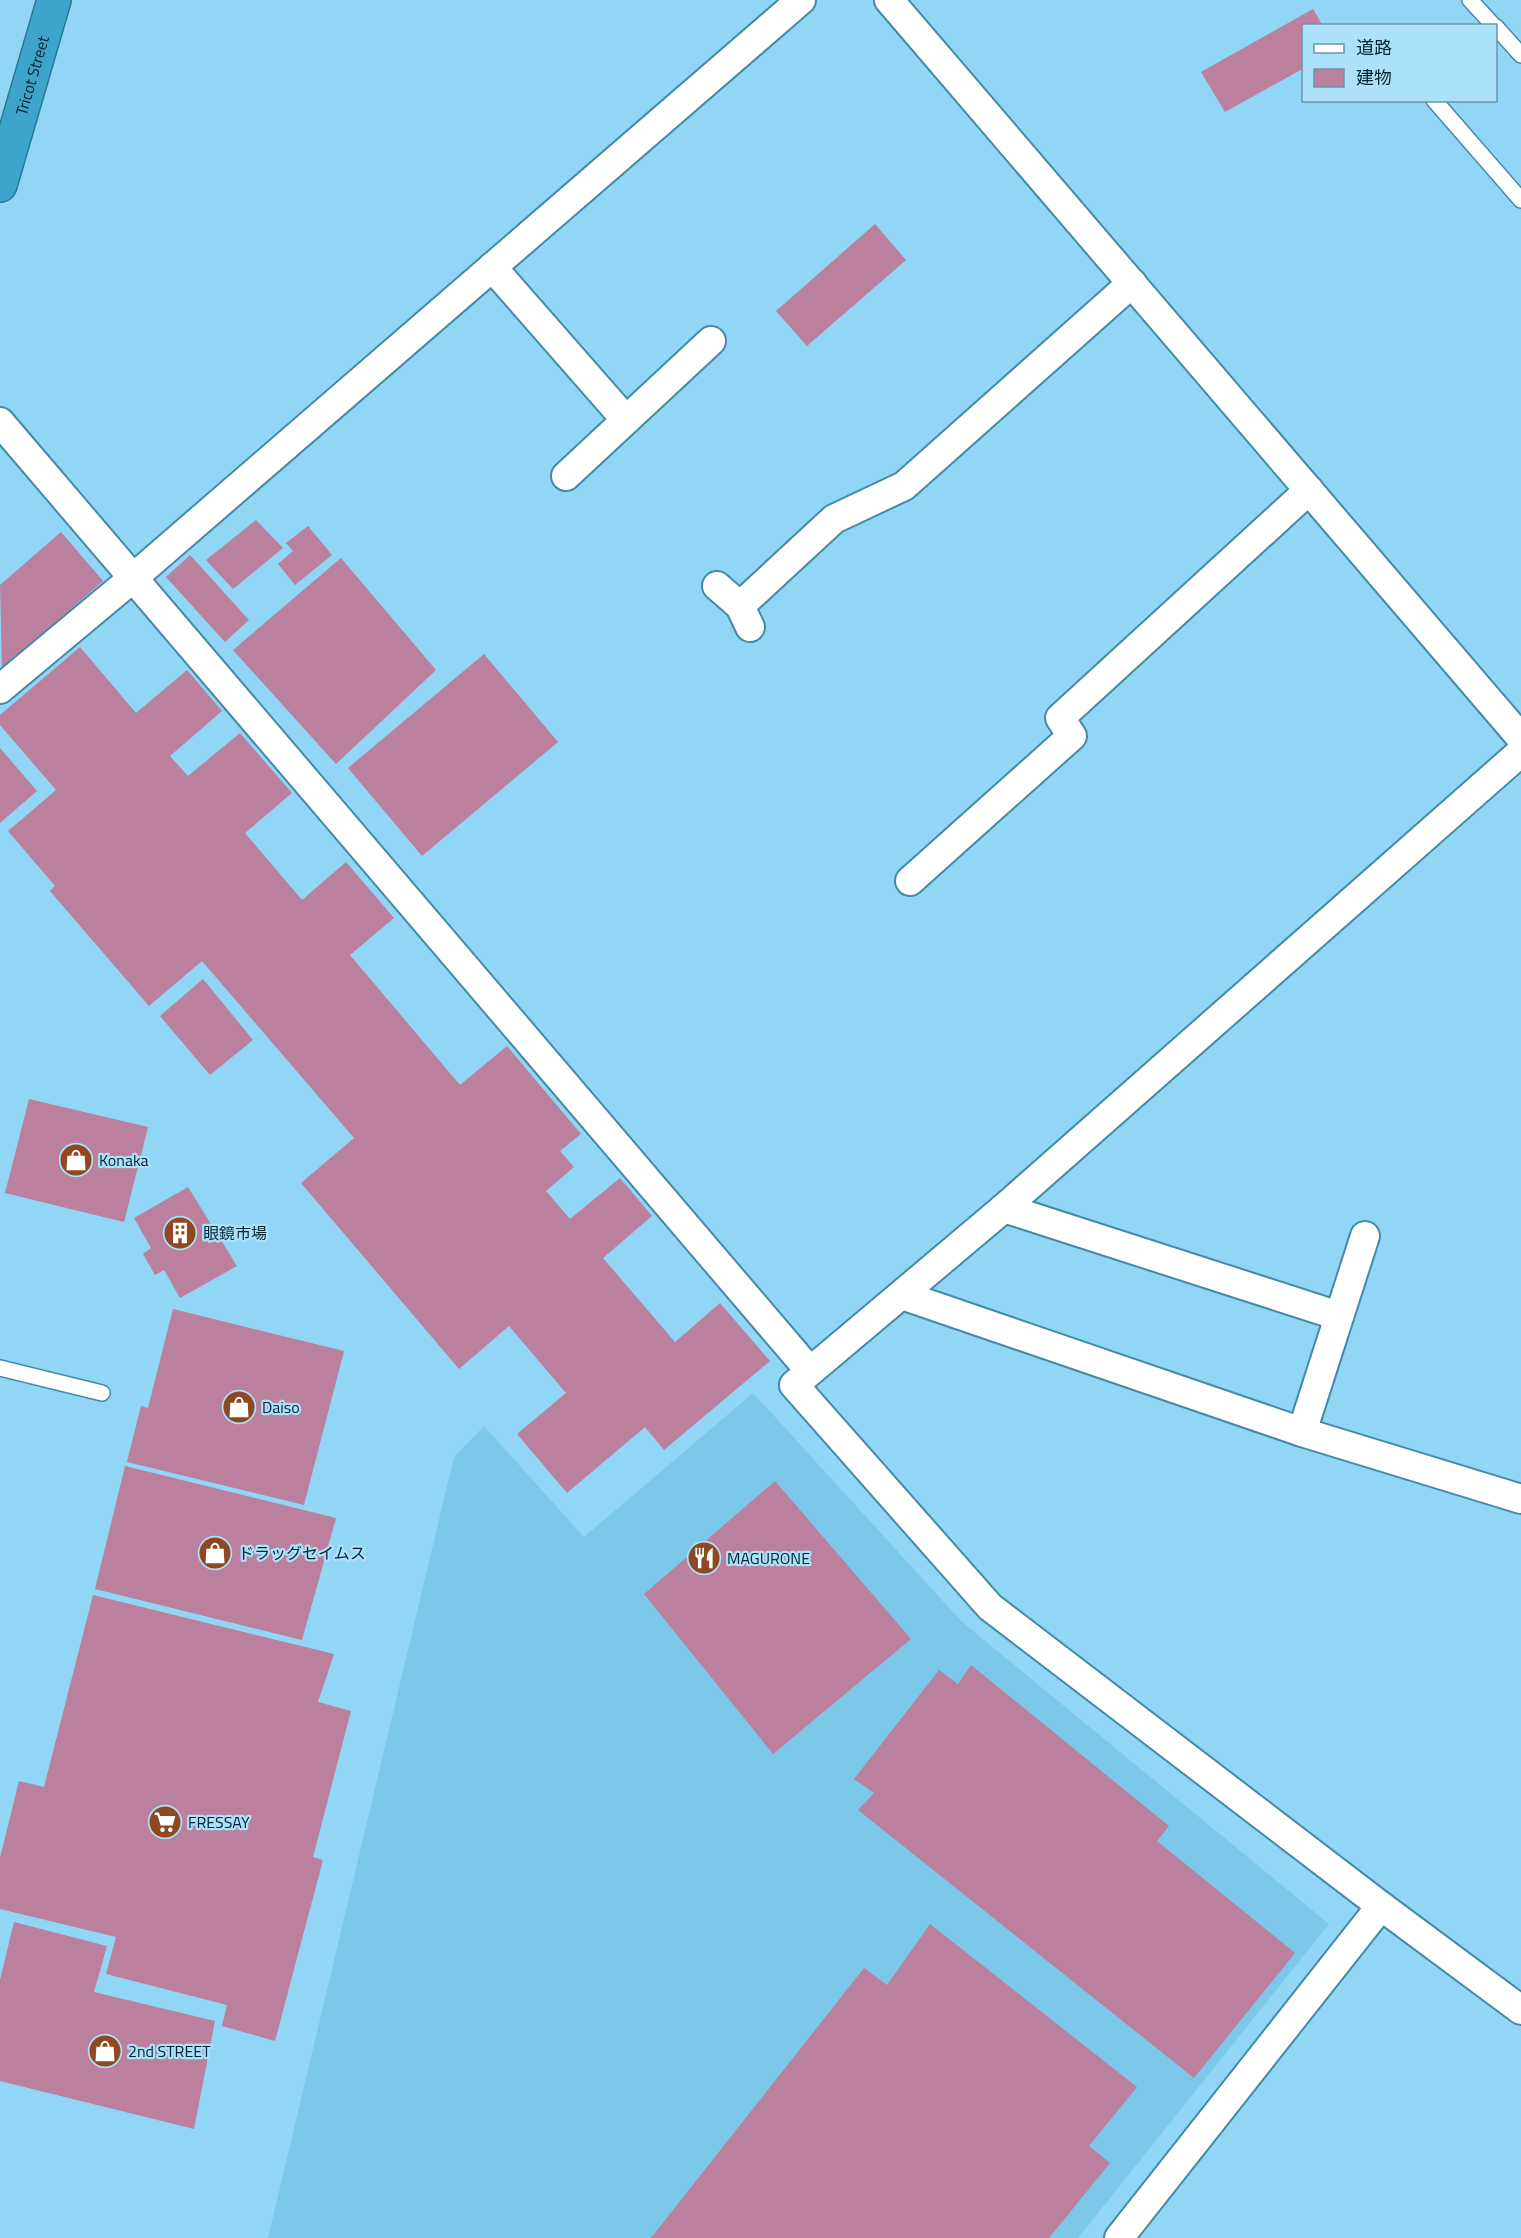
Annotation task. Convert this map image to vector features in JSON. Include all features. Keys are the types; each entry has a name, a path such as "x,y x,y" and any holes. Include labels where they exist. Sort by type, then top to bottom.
{"highway":[{"name":"Tricot Street","path":"0,185 54,0"}],"street":[{"path":"0,689 133,578 801,0"},
{"path":"889,0 1521,738"},
{"path":"492,267 626,420"},
{"path":"717,586 745,616 834,519 904,486 1132,284"},
{"path":"566,476 711,341"},
{"path":"0,422 809,1370"},
{"path":"910,881 1072,736 1060,718 1309,490"},
{"path":"1521,752 1004,1208 809,1370 794,1385 990,1607 1521,2010"},
{"path":"1004,1208 1339,1316"},
{"path":"1302,1432 1365,1236"},
{"path":"902,1295 1302,1432 1521,1499"},
{"path":"1119,2238 1381,1906"}],"lane":[{"path":"1470,0 1493,24"},
{"path":"1497,28 1521,55"},
{"path":"1436,102 1521,200"},
{"path":"0,1368 102,1393"}],"shaded area":[{"path":"753,1393 962,1622 1329,1924 1078,2238 268,2238 454,1457 484,1426 584,1537"}],"building":[{"path":"1313,9 1322,24 1302,24 1302,69 1225,112 1201,72"},
{"path":"875,224 906,260 807,346 776,311"},
{"path":"256,520 283,548 233,589 206,560"},
{"path":"308,526 332,555 295,585 278,564 293,551 286,543"},
{"path":"61,532 103,581 2,669 0,585"},
{"path":"190,555 249,620 225,642 166,577"},
{"path":"341,558 436,670 336,764 233,650"},
{"path":"80,647 136,713 187,670 222,711 170,756 188,776 240,733 292,793 245,833 302,900 346,862 394,918 350,955 460,1085 507,1046 581,1134 560,1151 574,1167 546,1191 570,1219 620,1178 652,1216 603,1258 675,1342 720,1303 770,1361 664,1450 645,1427 567,1493 517,1434 566,1393 509,1326 459,1369 301,1183 354,1138 202,961 149,1006 50,891 55,886 8,831 56,790 0,725 0,715"},
{"path":"484,654 558,742 422,856 348,768"},
{"path":"0,748 37,791 0,823"},
{"path":"203,979 253,1040 210,1075 160,1016"},
{"name":"Konaka","path":"29,1099 148,1127 124,1222 5,1193"},
{"name":"眼鏡市場","path":"188,1187 237,1266 180,1298 164,1270 155,1275 143,1254 151,1248 134,1218"},
{"name":"Daiso","path":"173,1309 344,1351 304,1505 127,1462 141,1406 148,1408"},
{"name":"ドラッグセイムス","path":"125,1466 336,1518 302,1640 95,1589"},
{"path":"775,1481 911,1639 773,1754 644,1594"},
{"name":"FRESSAY","path":"93,1595 334,1654 318,1702 351,1711 313,1857 323,1860 275,2041 222,2026 227,2005 106,1974 116,1937 0,1909 0,1858 19,1781 44,1787"},
{"path":"971,1665 1169,1826 1157,1841 1295,1953 1194,2078 858,1810 874,1793 854,1779 939,1670 958,1684"},
{"name":"2nd STREET","path":"14,1922 107,1946 94,1992 215,2021 194,2129 0,2081 0,1980"},
{"path":"930,1924 1137,2087 1089,2146 1110,2163 1049,2238 651,2238 864,1968 887,1985"}],"place":[{"name":"Konaka","path":"76,1160"},
{"name":"眼鏡市場","path":"180,1233"},
{"name":"Daiso","path":"239,1407"},
{"name":"ドラッグセイムス","path":"215,1553"},
{"name":"MAGURONE","path":"704,1558"},
{"name":"FRESSAY","path":"165,1822"},
{"name":"2nd STREET","path":"105,2051"}]}
